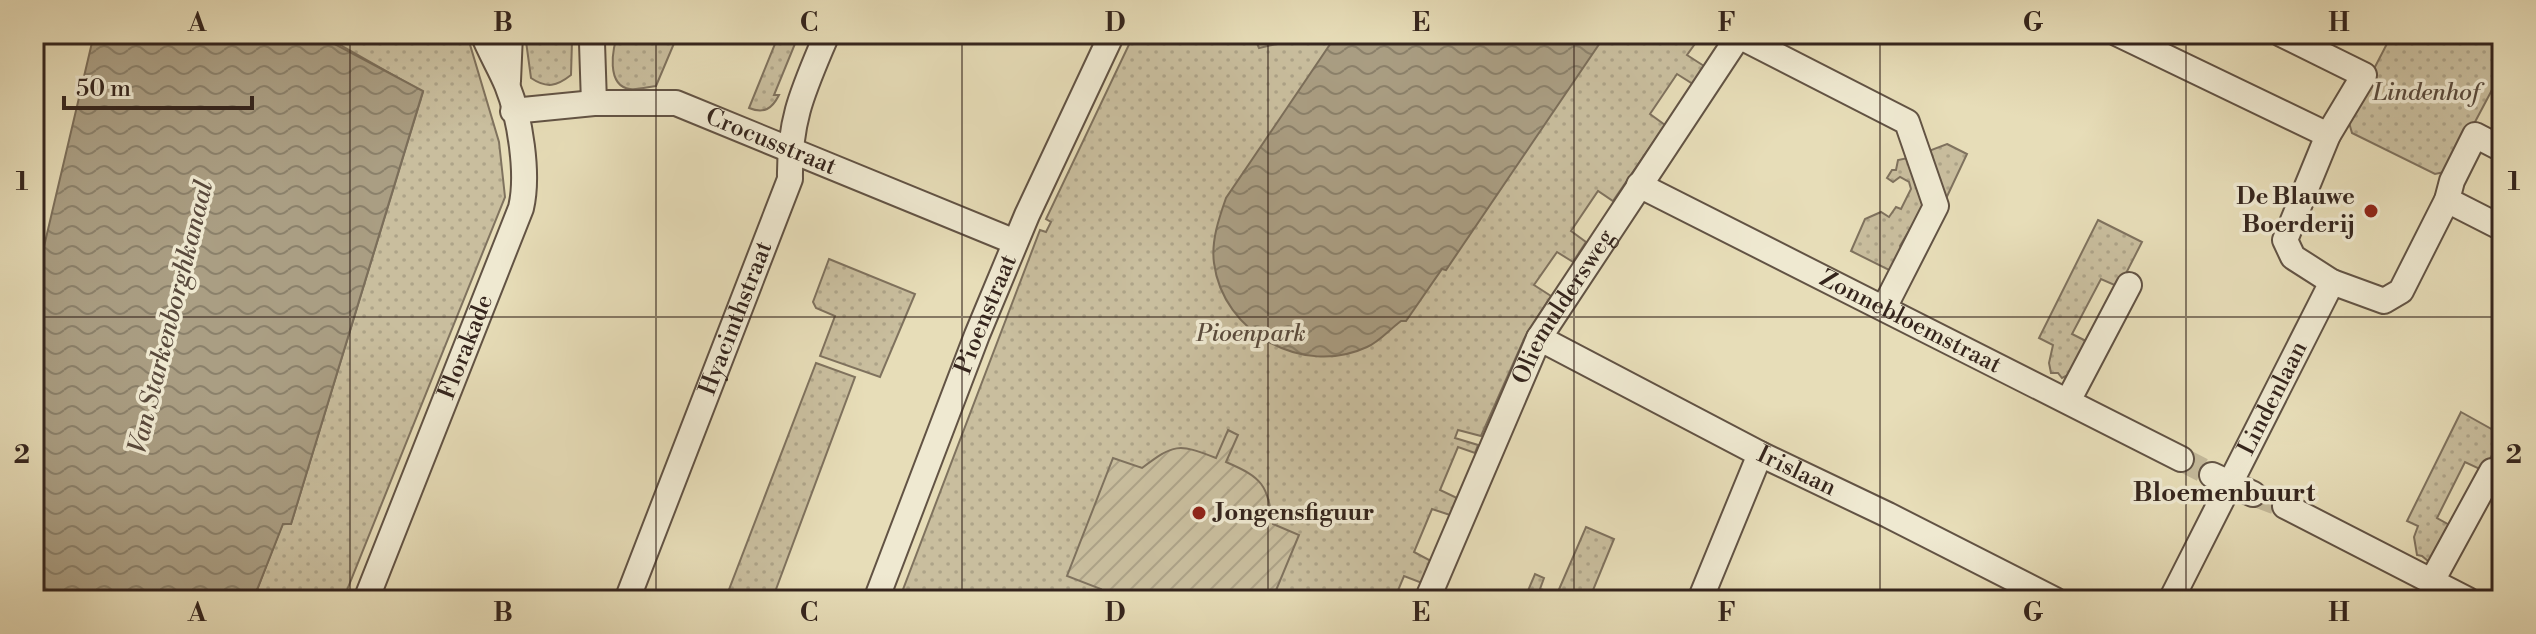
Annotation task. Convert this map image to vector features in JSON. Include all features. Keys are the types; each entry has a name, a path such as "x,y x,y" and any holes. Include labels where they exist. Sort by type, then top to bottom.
{"street":[{"name":"Florakade","path":"366,600 521,208 525,190 524,154 511,99 483,34"},
{"name":"Florakade","path":"510,34 511,99"},
{"path":"594,103 592,43 595,34"},
{"name":"Hyacinthstraat","path":"627,600 790,179 789,148 796,107 827,34"},
{"name":"Pioenstraat","path":"876,600 1015,242 1112,34"},
{"path":"2118,34 2328,135"},
{"path":"2281,34 2364,75 2328,135 2285,240 2293,257 2332,282 2384,301 2401,291 2447,200 2452,181 2475,135 2502,149"},
{"path":"1739,35 1907,122 1936,206 1884,308"},
{"name":"Oliemuldersweg","path":"1427,600 1539,338 1739,35"},
{"name":"Crocusstraat","path":"511,99 676,103 1015,242"},
{"name":"Zonnebloemstraat","path":"1639,185 2181,459"},
{"path":"2447,200 2502,228"},
{"name":"Lindenlaan","path":"2171,600 2220,480 2332,282"},
{"path":"2068,401 2129,285"},
{"name":"Irislaan","path":"1539,338 1760,454 2055,600"},
{"path":"1700,600 1760,454"},
{"path":"2432,581 2492,471"},
{"path":"2220,480 2253,494"},
{"path":"2285,506 2468,600"}],"green space":[{"path":"321,34 462,34 468,38 499,142 505,197 343,600 253,600 283,523 291,524 423,92"},
{"path":"525,34 574,34 571,75 552,85 531,78"},
{"path":"618,34 678,34 656,86 630,89 617,81 613,57"},
{"path":"779,34 799,34 774,95 779,95 767,109 749,108"},
{"name":"Pioenpark","path":"1134,34 1702,34 1687,55 1704,66 1693,84 1677,74 1650,114 1665,125 1613,201 1598,191 1571,231 1586,242 1573,262 1557,252 1534,285 1551,296 1525,337 1481,436 1458,430 1455,438 1478,445 1475,453 1458,447 1440,490 1457,498 1450,515 1432,509 1414,552 1431,561 1422,583 1404,576 1394,600 899,600 1040,230 1046,232 1051,222 1046,219"},
{"path":"1253,34 1318,34 1259,48"},
{"name":"Lindenhof","path":"2392,34 2502,34 2502,71 2449,171 2435,174 2352,133 2348,119"},
{"path":"1947,144 1967,154 1943,205 1926,152"},
{"path":"1913,157 1928,207 1924,215 1916,219 1900,246 1906,253 1895,273 1851,251 1865,219 1881,212 1889,217 1896,207 1901,209 1911,189 1909,182 1900,177 1893,182 1887,178 1892,170 1896,170 1898,160"},
{"path":"2098,220 2142,242 2119,287 2101,279 2072,334 2090,343 2072,373 2062,378 2058,373 2051,373 2049,363 2053,345 2039,338"},
{"path":"829,259 915,294 880,377 820,356 835,316 816,308 813,302"},
{"path":"816,363 855,377 772,600 725,600"},
{"path":"2461,412 2502,435 2484,471 2465,462 2437,518 2455,528 2438,554 2428,561 2417,555 2414,537 2418,526 2407,521"},
{"path":"1228,430 1238,435 1226,462 1256,478 1261,484 1273,524 1299,535 1272,600 1098,600 1101,589 1067,576 1113,458 1142,468 1169,450 1184,448 1216,458"},
{"path":"1586,527 1614,539 1589,600 1524,600 1535,574 1544,578 1540,589 1557,594"}],"water":[{"name":"Van Starkenborghkanaal","path":"94,34 316,34 423,91 291,524 283,524 253,600 34,600 34,289"},
{"path":"1337,34 1606,34 1446,270 1442,269 1406,321 1401,321 1367,347 1342,355 1317,356 1293,352 1249,328 1233,310 1221,288 1214,263 1214,246 1226,198"}],"tunnel":[{"path":"2181,459 2212,475"},
{"path":"2253,494 2285,506"}],"place":[{"name":"De Blauwe Boerderij","path":"2371,211"},
{"name":"Jongensfiguur","path":"1199,513"}],"district":[{"name":"Bloemenbuurt","path":"2224,493"}]}
